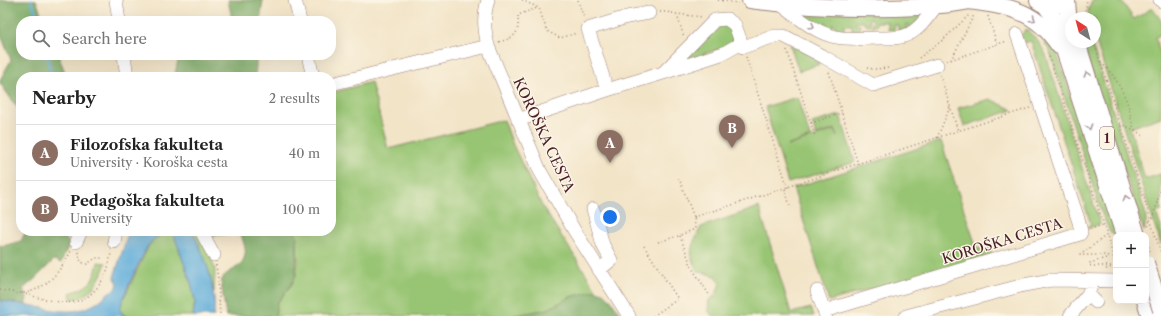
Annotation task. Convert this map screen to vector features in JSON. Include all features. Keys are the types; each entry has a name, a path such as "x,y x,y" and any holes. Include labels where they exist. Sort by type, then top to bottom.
{"main road":[{"name":"1","path":"746,2 780,4 812,3 851,8 890,8 998,0"},
{"path":"1040,3 1053,6 1066,0 1068,12"},
{"name":"1","path":"968,3 1010,7 1030,17 1046,29 1069,63"},
{"name":"1","path":"1040,3 1051,13 1069,63 1118,232"},
{"name":"1","path":"1079,48 1142,232"},
{"path":"1148,268 1161,310"},
{"path":"1146,304 1150,316"}],"street":[{"path":"116,0 118,16"},
{"path":"294,0 299,16"},
{"name":"KOROŠKA CESTA","path":"488,0 484,13 488,46 540,171 554,198 629,316"},
{"path":"780,4 821,31 835,37 855,38 898,37 909,35 918,28 937,5"},
{"path":"607,90 588,29 627,17 648,13"},
{"path":"664,74 715,20 727,19 735,26 740,38 740,46"},
{"name":"KOROŠKA CESTA","path":"817,291 825,313 1080,234 1079,222 1017,34"},
{"path":"518,120 607,90 664,74 740,46 775,36 782,36 824,57 873,85 937,65"},
{"path":"336,83 488,46"},
{"path":"125,60 126,72"},
{"path":"309,60 312,72"},
{"path":"593,209 603,245 611,260 599,270"},
{"path":"204,236 214,255"},
{"path":"1149,274 1161,272"},
{"path":"906,316 1024,285 1050,280 1113,281"},
{"path":"1070,316 1092,298 1093,280"}],"path":[{"path":"522,0 539,8 547,31 560,38 588,29 578,0"},
{"path":"718,0 746,2"},
{"path":"1085,12 1087,0"},
{"path":"919,58 969,15 968,3"},
{"path":"951,60 968,3"},
{"path":"488,46 511,39 516,34 519,27 518,15 539,8"},
{"path":"648,13 666,12 706,17 715,20"},
{"path":"987,13 997,44"},
{"path":"677,14 685,40 691,46"},
{"path":"958,131 937,65 1014,38 1017,34"},
{"path":"782,36 815,136"},
{"path":"740,46 788,188"},
{"path":"1096,48 1161,253"},
{"path":"1047,51 1113,256"},
{"path":"824,57 858,164"},
{"path":"1100,62 1105,66 1114,79 1125,100 1135,130"},
{"path":"861,67 874,69 894,67"},
{"path":"694,217 785,189 1036,106"},
{"path":"937,138 950,107"},
{"path":"811,123 842,113"},
{"path":"1120,124 1135,130 1144,136"},
{"path":"658,242 680,236 695,229 694,217 678,176"},
{"path":"1143,232 1154,214 1161,187"},
{"path":"785,189 790,206"},
{"path":"1113,235 1107,235 1080,255 1106,255 1108,256 1106,258 1090,263 1089,265 1113,266"},
{"path":"680,236 692,268 710,296"},
{"path":"79,237 81,262 87,264 96,258 104,258"},
{"path":"22,292 40,287 50,280 63,266 79,237"},
{"path":"0,290 22,292 52,302 78,302 93,294 106,272 115,237"},
{"path":"644,246 678,299 653,316"},
{"path":"214,255 218,279 220,316"}],"green space":[{"path":"0,0 36,0 42,16 16,16 16,60 60,60 65,72 16,72 16,106 0,83 0,80 11,60 0,33"},
{"path":"228,0 263,0 261,16 231,16"},
{"path":"1092,0 1119,0 1134,19 1152,8 1161,20 1161,35 1155,37 1161,55 1161,117 1130,128 1145,179 1161,174 1161,211 1156,213 1161,227 1161,245 1098,48 1101,48 1101,12 1088,12"},
{"path":"802,11 919,12 923,15 910,29 909,24 906,25 907,29 898,31 898,25 895,25 894,30 888,30 888,22 877,22 876,26 872,27 873,19 870,18 870,25 865,25 865,22 856,22 856,25 860,25 860,30 852,30 852,25 844,25 844,31 835,31 835,25 832,25 832,30 827,29 827,24 825,23 824,30 802,15"},
{"path":"1031,23 1056,50 1115,232 1113,232 1113,234 1110,232 1102,214 1050,52 1042,38 1031,26"},
{"path":"717,25 726,25 733,32 733,40 731,45 680,62"},
{"path":"1026,29 1038,41 1046,55 1100,224 1086,229 1091,224 1031,41 1024,43 1021,35"},
{"path":"790,45 810,54 820,64 799,71"},
{"path":"1084,48 1093,48 1145,212 1146,221 1144,231"},
{"path":"178,60 257,60 255,72 175,72"},
{"path":"371,82 388,149 504,120 513,145 542,206 597,291 570,297 548,309 511,316 275,316 277,303 292,284 298,264 297,236 336,236 336,92"},
{"path":"797,97 810,137 787,146 835,130 837,137 835,129 816,135 812,123 840,115 855,162 788,183 765,107"},
{"path":"990,99 1013,110 964,126 958,108"},
{"path":"941,141 977,249 989,246 992,255 829,301 793,188"},
{"path":"759,207 791,313 811,308 814,316 712,316 708,310 709,300 716,295 720,283 716,276 697,271 691,253 698,233 701,227"},
{"path":"24,236 65,236 69,244 61,263 54,260 23,289 27,298 25,305 0,300 0,245 3,246 21,241"},
{"path":"174,236 191,283 195,301 193,316 126,316 121,312 120,308 122,302 149,245 158,237"},
{"path":"194,236 201,236 211,257 215,270 214,292 207,265"},
{"path":"206,236 215,236 208,239"},
{"path":"241,236 297,236 296,275 292,284 277,303 275,316 226,316 221,282 226,275 237,267 244,259 245,246"},
{"path":"98,262 106,263 94,287 84,296 71,299 70,293 90,283 95,275"},
{"path":"594,291 607,296 622,316 511,316 548,309 570,297"}],"water":[{"path":"127,236 158,236 150,243 122,301 120,310 126,316 0,316 0,300 55,310 74,311 84,309 101,300 117,287 118,283 114,277"},
{"path":"174,236 194,236 208,267 212,283 214,316 193,316 195,301 191,283"}],"waterway":[{"path":"31,0 37,16"},
{"path":"48,60 51,72"}],"place":[{"name":"Pedagoška fakulteta","path":"732,148"},
{"name":"Filozofska fakulteta","path":"610,163"}]}
